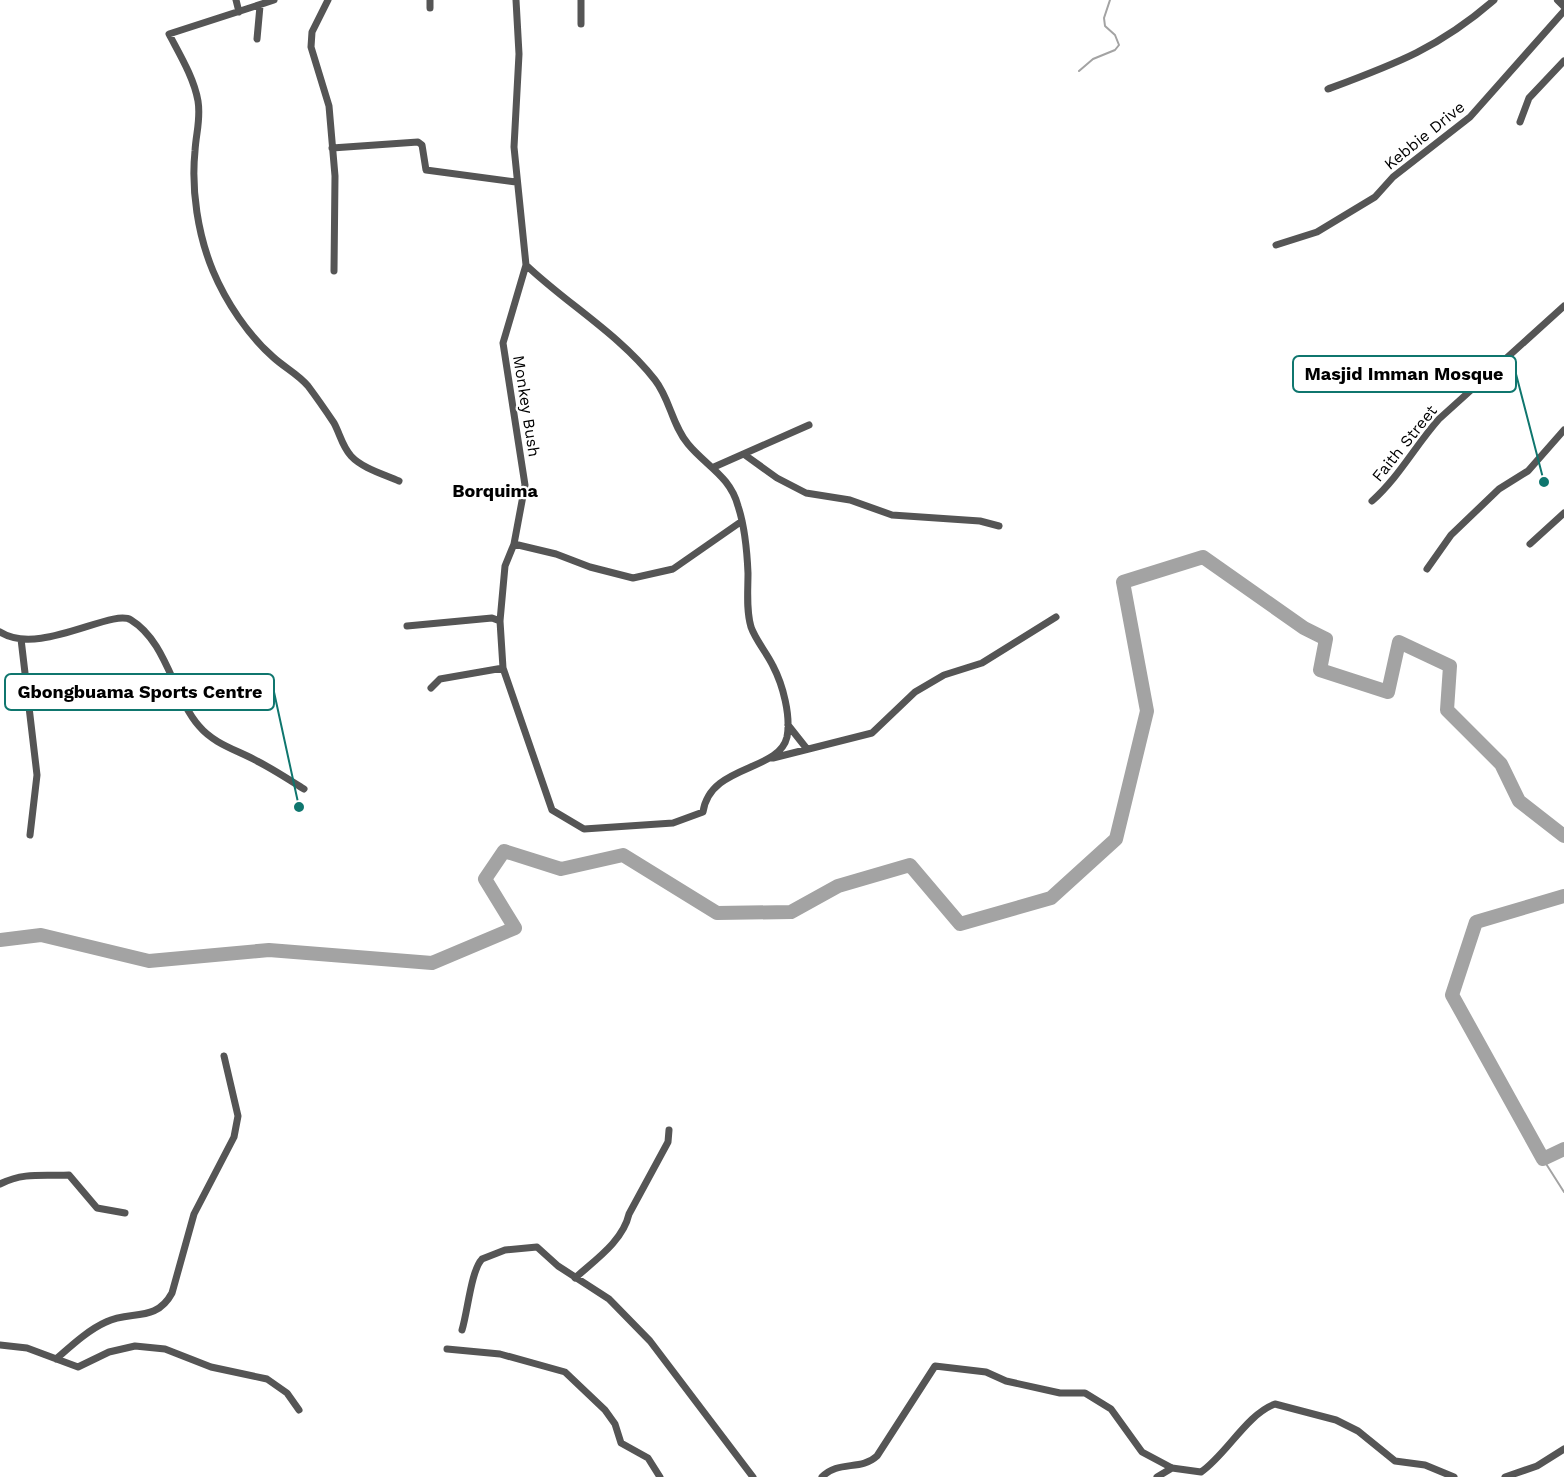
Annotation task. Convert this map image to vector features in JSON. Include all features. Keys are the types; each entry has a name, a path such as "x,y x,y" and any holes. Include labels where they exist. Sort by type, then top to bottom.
{"street":[{"path":"237,0 239,12"},
{"path":"274,0 169,34 186,67 198,99 200,123 195,151 196,197 202,242 214,273 245,324 274,358 299,376 309,388 335,426 350,456 364,466 399,481"},
{"path":"328,0 312,32 311,47 313,60 327,94 335,176 334,271"},
{"path":"430,0 430,8"},
{"name":"Monkey Bush","path":"516,0 519,54 513,124 516,182 526,265 503,343 524,472 522,506 514,544 505,566 500,621 503,668 552,810 584,829 682,822 703,812 708,798 734,772 773,758"},
{"path":"580,0 581,24"},
{"path":"1328,89 1426,50 1454,34 1494,0"},
{"path":"1558,0 1564,9"},
{"path":"257,39 260,6"},
{"name":"Kebbie Drive","path":"1276,246 1317,232 1375,197 1393,177 1470,117 1564,9"},
{"path":"1520,122 1529,98 1564,61"},
{"path":"332,148 418,142 422,145 426,170 516,182"},
{"path":"526,265 574,303 642,365 666,398 676,427 687,442 725,477 733,490 742,521 747,551 749,618 753,632 778,679 788,725 787,738 773,758"},
{"name":"Faith Street","path":"1372,501 1396,477 1423,437 1439,419 1564,306"},
{"path":"714,467 809,425"},
{"path":"1427,569 1451,535 1499,489 1528,471 1564,430"},
{"path":"745,455 777,478 806,493 850,500 892,515 980,521 999,526"},
{"path":"1530,544 1564,513"},
{"path":"514,544 556,554 590,567 633,578 673,569 742,521"},
{"path":"0,632 8,637 21,639 65,634 122,617 133,621 147,636 169,669 178,696 200,728 211,739 258,761 304,789"},
{"path":"773,758 872,733 915,692 944,675 982,663 1056,617"},
{"path":"407,626 492,618 500,621"},
{"path":"21,639 37,775 30,835"},
{"path":"431,688 434,682 440,679 503,668"},
{"path":"788,725 807,749"},
{"path":"56,1359 106,1321 139,1316 166,1303 172,1293 194,1214 234,1137 238,1116 224,1056"},
{"path":"575,1278 616,1240 627,1224 629,1214 661,1156 669,1130"},
{"path":"0,1184 23,1174 46,1177 69,1175 97,1208 125,1213"},
{"path":"462,1330 477,1265 488,1255 537,1247 575,1278 609,1299 650,1341 753,1477"},
{"path":"0,1345 27,1348 78,1366 109,1352 135,1346 165,1349 211,1366 267,1379 287,1392 299,1410"},
{"path":"447,1349 500,1354 565,1372 605,1410 615,1424 621,1443 648,1458 660,1477"},
{"path":"822,1477 833,1468 864,1464 878,1456 935,1366 992,1374 1006,1381 1060,1393 1085,1393 1111,1409 1142,1452 1172,1468 1201,1472 1216,1462 1257,1417 1275,1404 1336,1419 1358,1431 1395,1461 1425,1465 1454,1477"},
{"path":"1505,1477 1537,1466 1564,1449"},
{"path":"1157,1477 1172,1468"}],"waterway":[{"path":"1079,71 1093,59 1115,50 1119,45 1115,35 1105,26 1104,18 1110,0"},
{"path":"0,940 41,935 149,961 269,950 432,963 515,928 485,879 504,851 561,869 623,855 717,913 791,912 838,886 910,865 960,924 1051,898 1116,839 1147,711 1123,582 1203,557 1304,628 1326,639 1320,670 1388,692 1399,642 1450,666 1447,710 1501,764 1519,801 1564,836"},
{"path":"1564,896 1476,922 1452,995 1543,1159 1564,1149"},
{"path":"1543,1159 1564,1192"}],"place":[{"name":"Masjid Imman Mosque","path":"1544,482"},
{"name":"Gbongbuama Sports Centre","path":"299,807"}],"district":[{"name":"Borquima","path":"495,491"}]}
